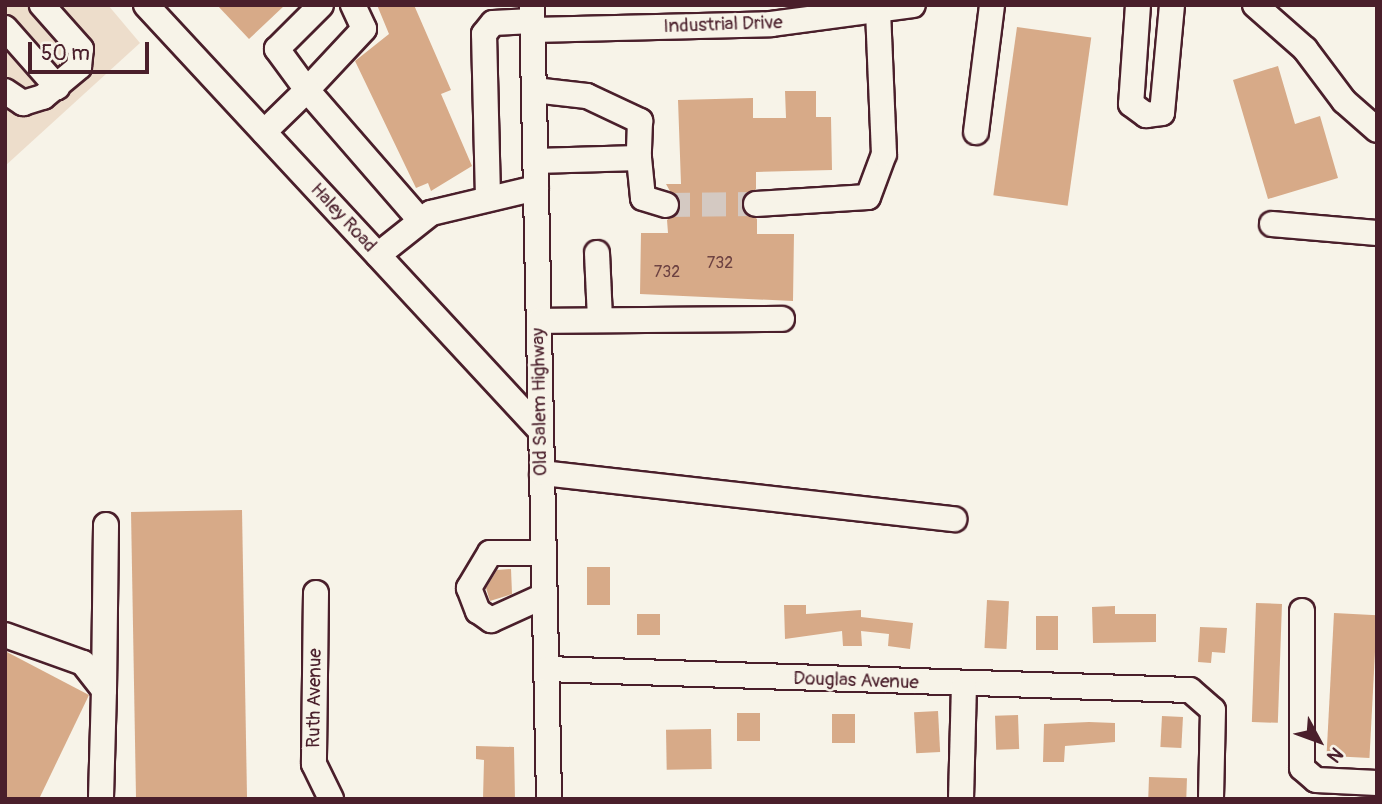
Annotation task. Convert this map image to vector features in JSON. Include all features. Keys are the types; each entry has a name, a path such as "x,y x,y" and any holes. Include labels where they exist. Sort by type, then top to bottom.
{"street":[{"path":"5,91 23,103 57,87 79,67 81,49 42,5"},
{"path":"321,5 277,49 307,90 420,220"},
{"path":"264,132 364,29 353,5"},
{"name":"Industrial Drive","path":"488,197 484,34 493,23 532,19 877,12 913,5"},
{"path":"976,132 992,5"},
{"path":"1138,5 1131,104 1146,115 1163,113 1171,5"},
{"path":"1255,5 1305,49 1344,101 1377,130"},
{"name":"Haley Road","path":"153,7 264,132 541,431"},
{"path":"756,204 868,197 884,154 877,12"},
{"name":"Old Salem Highway","path":"532,19 548,799"},
{"path":"5,28 57,87"},
{"path":"534,90 587,96 640,121 639,158 643,198 666,205"},
{"path":"535,161 639,158"},
{"path":"378,256 420,220 488,197 536,188"},
{"path":"1272,224 1377,233"},
{"path":"597,253 600,320"},
{"path":"539,321 782,319"},
{"path":"542,472 954,519"},
{"path":"101,799 106,525"},
{"path":"544,552 490,553 469,588 478,611 491,621 544,596"},
{"name":"Ruth Avenue","path":"316,593 314,764 331,799"},
{"path":"1302,611 1302,768 1316,780 1377,783"},
{"path":"5,635 83,663 104,690"},
{"name":"Douglas Avenue","path":"546,669 964,685 1190,690 1213,710 1211,799"},
{"path":"961,799 964,685"}],"shaded area":[{"path":"5,5 108,5 140,43 5,166"}],"building":[{"path":"217,5 285,5 249,39"},
{"path":"377,5 414,5 451,90 441,94 472,166 431,191 428,183 416,188 355,61 389,34"},
{"path":"1017,27 1091,37 1068,206 993,195"},
{"path":"1278,66 1295,124 1320,116 1338,178 1268,199 1233,80"},
{"path":"785,91 816,91 816,117 831,117 832,170 756,172 756,189 741,204 757,219 757,234 794,234 793,301 640,294 641,233 668,233 667,220 680,209 666,184 681,184 678,100 753,98 753,118 786,118"},
{"path":"242,510 247,799 136,799 131,512"},
{"path":"587,567 610,567 610,605 587,605"},
{"path":"511,569 512,594 490,601 486,588 497,570"},
{"path":"987,600 1009,601 1006,649 984,648"},
{"path":"1256,603 1282,604 1278,723 1252,722"},
{"path":"784,605 806,605 806,614 861,610 861,617 913,623 910,649 888,646 889,634 861,631 862,646 843,646 842,631 785,639"},
{"path":"1115,606 1115,614 1156,614 1156,642 1093,643 1092,607"},
{"path":"1334,613 1377,615 1369,758 1327,756"},
{"path":"637,614 660,614 660,635 637,635"},
{"path":"1036,616 1058,616 1058,650 1036,650"},
{"path":"1200,627 1227,628 1225,653 1212,652 1211,663 1198,662"},
{"path":"5,651 89,695 39,799 5,799"},
{"path":"938,711 940,752 916,753 914,712"},
{"path":"737,713 760,713 760,741 737,741"},
{"path":"832,714 855,714 855,743 832,743"},
{"path":"1018,715 1019,749 996,750 995,716"},
{"path":"1162,716 1183,717 1181,748 1160,747"},
{"path":"1115,723 1115,742 1065,746 1064,762 1043,762 1044,724"},
{"path":"711,729 712,769 667,770 666,730"},
{"path":"476,746 514,747 515,799 483,799 484,760 476,759"},
{"path":"1149,777 1187,778 1186,799 1148,799"}],"tunnel":[{"path":"666,205 756,204"}]}
